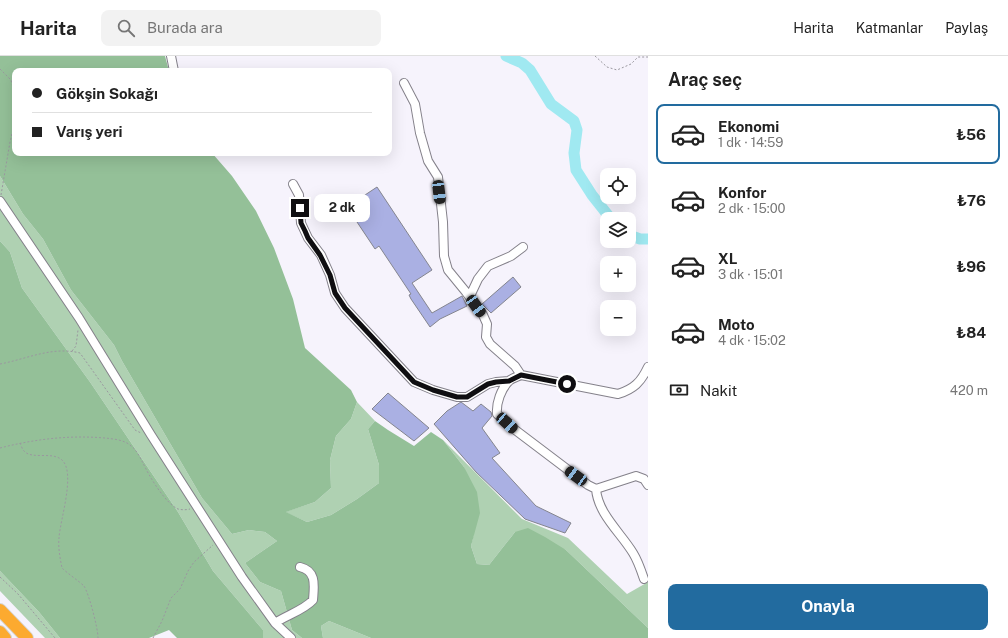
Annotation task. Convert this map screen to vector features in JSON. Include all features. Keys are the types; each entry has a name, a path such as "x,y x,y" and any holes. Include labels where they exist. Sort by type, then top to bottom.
{"highway":[{"path":"0,610 26,638"},
{"path":"0,632 5,638"}],"street":[{"path":"171,56 173,68"},
{"path":"404,83 415,104 420,134 428,161 438,177 443,222 444,256 448,270 470,296 483,315 487,324 486,337 490,344 515,366 521,375"},
{"path":"293,184 299,195 301,223 330,275 335,293 345,308 414,382 433,390 457,397 467,397 492,383 509,381 521,375 618,394 628,391 636,385 644,376 648,368"},
{"path":"0,201 79,318 242,577 276,623 291,638"},
{"path":"470,296 478,279 488,266 511,256 523,247"},
{"path":"509,381 499,399 497,414 514,430 588,485 596,489 636,476 644,479 648,485"},
{"path":"596,489 596,495 604,512 633,554 644,578"},
{"path":"276,623 283,617 309,605 313,600 313,579 311,572 300,568"}],"path":[{"path":"595,56 607,67 617,70 631,64 638,57 648,57"},
{"path":"0,69 11,80 12,84"},
{"path":"0,201 12,134"},
{"path":"71,351 76,346 79,318"},
{"path":"0,364 42,353 71,351 80,353 135,430 141,433"},
{"path":"0,448 20,443 54,438 86,436 125,442 131,445 137,452 149,475 168,500 177,508 184,510 198,508"},
{"path":"20,443 23,451 27,453 32,455 48,455 56,457 62,460 65,465 68,492 59,539 62,568 83,586 90,601 98,638"},
{"path":"153,638 162,621 171,598 180,589 194,562 219,540"},
{"path":"0,577 18,594 55,638"}],"green space":[{"path":"0,56 165,56 168,68 12,68 12,156 215,156 232,176 256,211 274,248 293,299 305,348 351,390 357,402 351,419 336,436 330,460 331,488 315,502 286,512 307,522 331,515 379,483 379,465 368,429 375,421 414,446 431,432 443,440 464,467 477,492 480,513 471,546 477,564 489,565 515,532 528,528 566,550 648,628 648,638 371,638 329,621 321,626 323,638 302,638 292,630 281,591 260,582 245,563 277,541 265,532 249,530 232,534 202,498 114,345 71,290 43,239 23,214 0,176"},
{"path":"0,176 23,214 43,239 71,290 114,345 202,498 232,534 249,530 265,532 277,541 245,563 260,582 281,591 292,630 302,638 263,638 263,630 213,571 178,512 90,382 22,288 10,252 0,241"},
{"path":"0,241 10,252 22,288 90,382 178,512 213,571 263,630 263,638 177,638 169,630 149,638 60,638 39,612 0,571"},
{"path":"357,402 375,421 368,429 379,465 379,483 331,515 307,522 285,512 315,502 331,488 330,460 336,436 351,419"},
{"path":"443,440 522,519 568,538 627,594 648,582 648,628 566,550 515,532 489,565 477,564 471,546 474,533 464,467"},
{"path":"0,571 39,612 60,638 45,638 0,591"},
{"path":"329,621 371,638 323,638 321,626"}],"building":[{"path":"377,187 432,270 412,283 432,313 462,296 467,306 440,319 430,327 411,299 409,295 411,294 379,246 375,249 347,207"},
{"path":"513,277 521,287 491,313 482,304"},
{"path":"388,393 429,428 414,441 372,409"},
{"path":"461,402 473,411 481,404 491,412 492,416 482,428 500,453 492,458 536,506 571,523 565,533 525,519 476,472 434,424 447,411"}],"waterway":[{"path":"506,56 522,63 530,70 551,104 574,121 577,130 574,153 576,170 592,195 605,212"},
{"path":"636,238 648,239"}],"route":[{"path":"300,208 301,223 330,275 335,293 345,308 414,382 433,390 457,397 467,397 488,384 509,381 521,375 567,384"}]}
